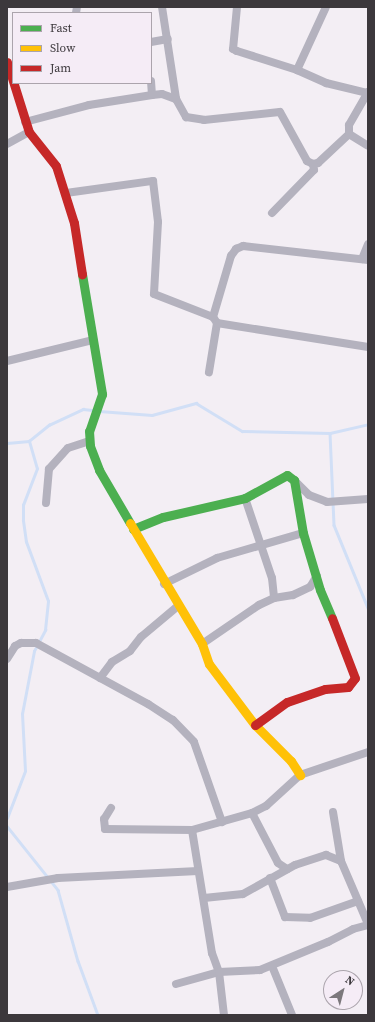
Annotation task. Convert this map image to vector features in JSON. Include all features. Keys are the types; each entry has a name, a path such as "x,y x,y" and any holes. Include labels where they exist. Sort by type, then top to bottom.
{"street":[{"path":"162,7 176,99 186,117 192,119 280,112 307,161 313,164 318,163 349,134 349,125 368,92 326,84 298,70 274,64 233,48 236,7"},
{"path":"298,70 326,7"},
{"path":"152,42 168,39"},
{"path":"7,62 12,80"},
{"path":"13,84 24,122 29,132 56,166 66,193 74,223 101,381 100,404 92,418 90,441 99,470 164,584 202,644 209,664 255,725 291,761 300,775"},
{"path":"151,84 152,95"},
{"path":"24,122 89,105 152,95 162,94 176,99"},
{"path":"7,144 29,132"},
{"path":"349,134 368,146"},
{"path":"272,213 314,170 313,164"},
{"path":"66,193 153,181 158,222 154,294 215,320 368,347"},
{"path":"209,372 215,320 231,256 236,249 244,246 365,259 368,244"},
{"path":"7,360 93,340"},
{"path":"46,503 49,469 68,448 90,441"},
{"path":"133,529 163,517 245,498 288,475 309,495 327,502 368,499"},
{"path":"255,725 287,702 325,689 348,687 355,678 341,636 320,590 303,533 294,480"},
{"path":"245,498 272,578 274,598"},
{"path":"164,584 217,558 303,533"},
{"path":"202,644 259,605 274,598 293,595 310,587 317,576"},
{"path":"310,587 320,590"},
{"path":"100,678 112,662 130,651 141,637 178,606"},
{"path":"7,659 15,646 21,643 38,644 148,704 188,734 204,766 222,822"},
{"path":"111,808 104,819 105,829 192,830 252,813 266,806 300,775 368,752"},
{"path":"333,812 341,861 367,922"},
{"path":"252,813 278,863 287,869"},
{"path":"192,830 212,953 219,972 224,1015"},
{"path":"204,898 243,894 287,869 326,855 341,861"},
{"path":"7,887 58,878 198,871"},
{"path":"270,878 285,917 310,918 358,901"},
{"path":"367,922 368,906"},
{"path":"176,984 219,972 252,972 272,966 367,922"},
{"path":"272,966 292,1015"}],"waterway":[{"path":"99,411 152,415 196,403 242,431 330,433 368,424"},
{"path":"7,443 29,441 49,425 83,409 92,410"},
{"path":"330,433 334,525 368,608"},
{"path":"7,818 25,771 22,714 34,651 45,630 48,601 26,542 23,520 23,505 37,469 29,441"},
{"path":"7,826 58,890 78,961 98,1015"}],"traffic: fast":[{"path":"82,274 102,394 89,431 90,446 99,470 130,523"},
{"path":"133,529 163,517 245,498 287,475 294,480 303,533 320,590 332,618"}],"traffic: slow":[{"path":"130,523 202,644 209,664 255,725 291,761 300,775"}],"traffic: jam":[{"path":"7,62 12,78"},
{"path":"14,84 29,132 56,166 74,223 82,274"},
{"path":"255,725 287,702 325,689 348,687 355,678 332,618"}]}
